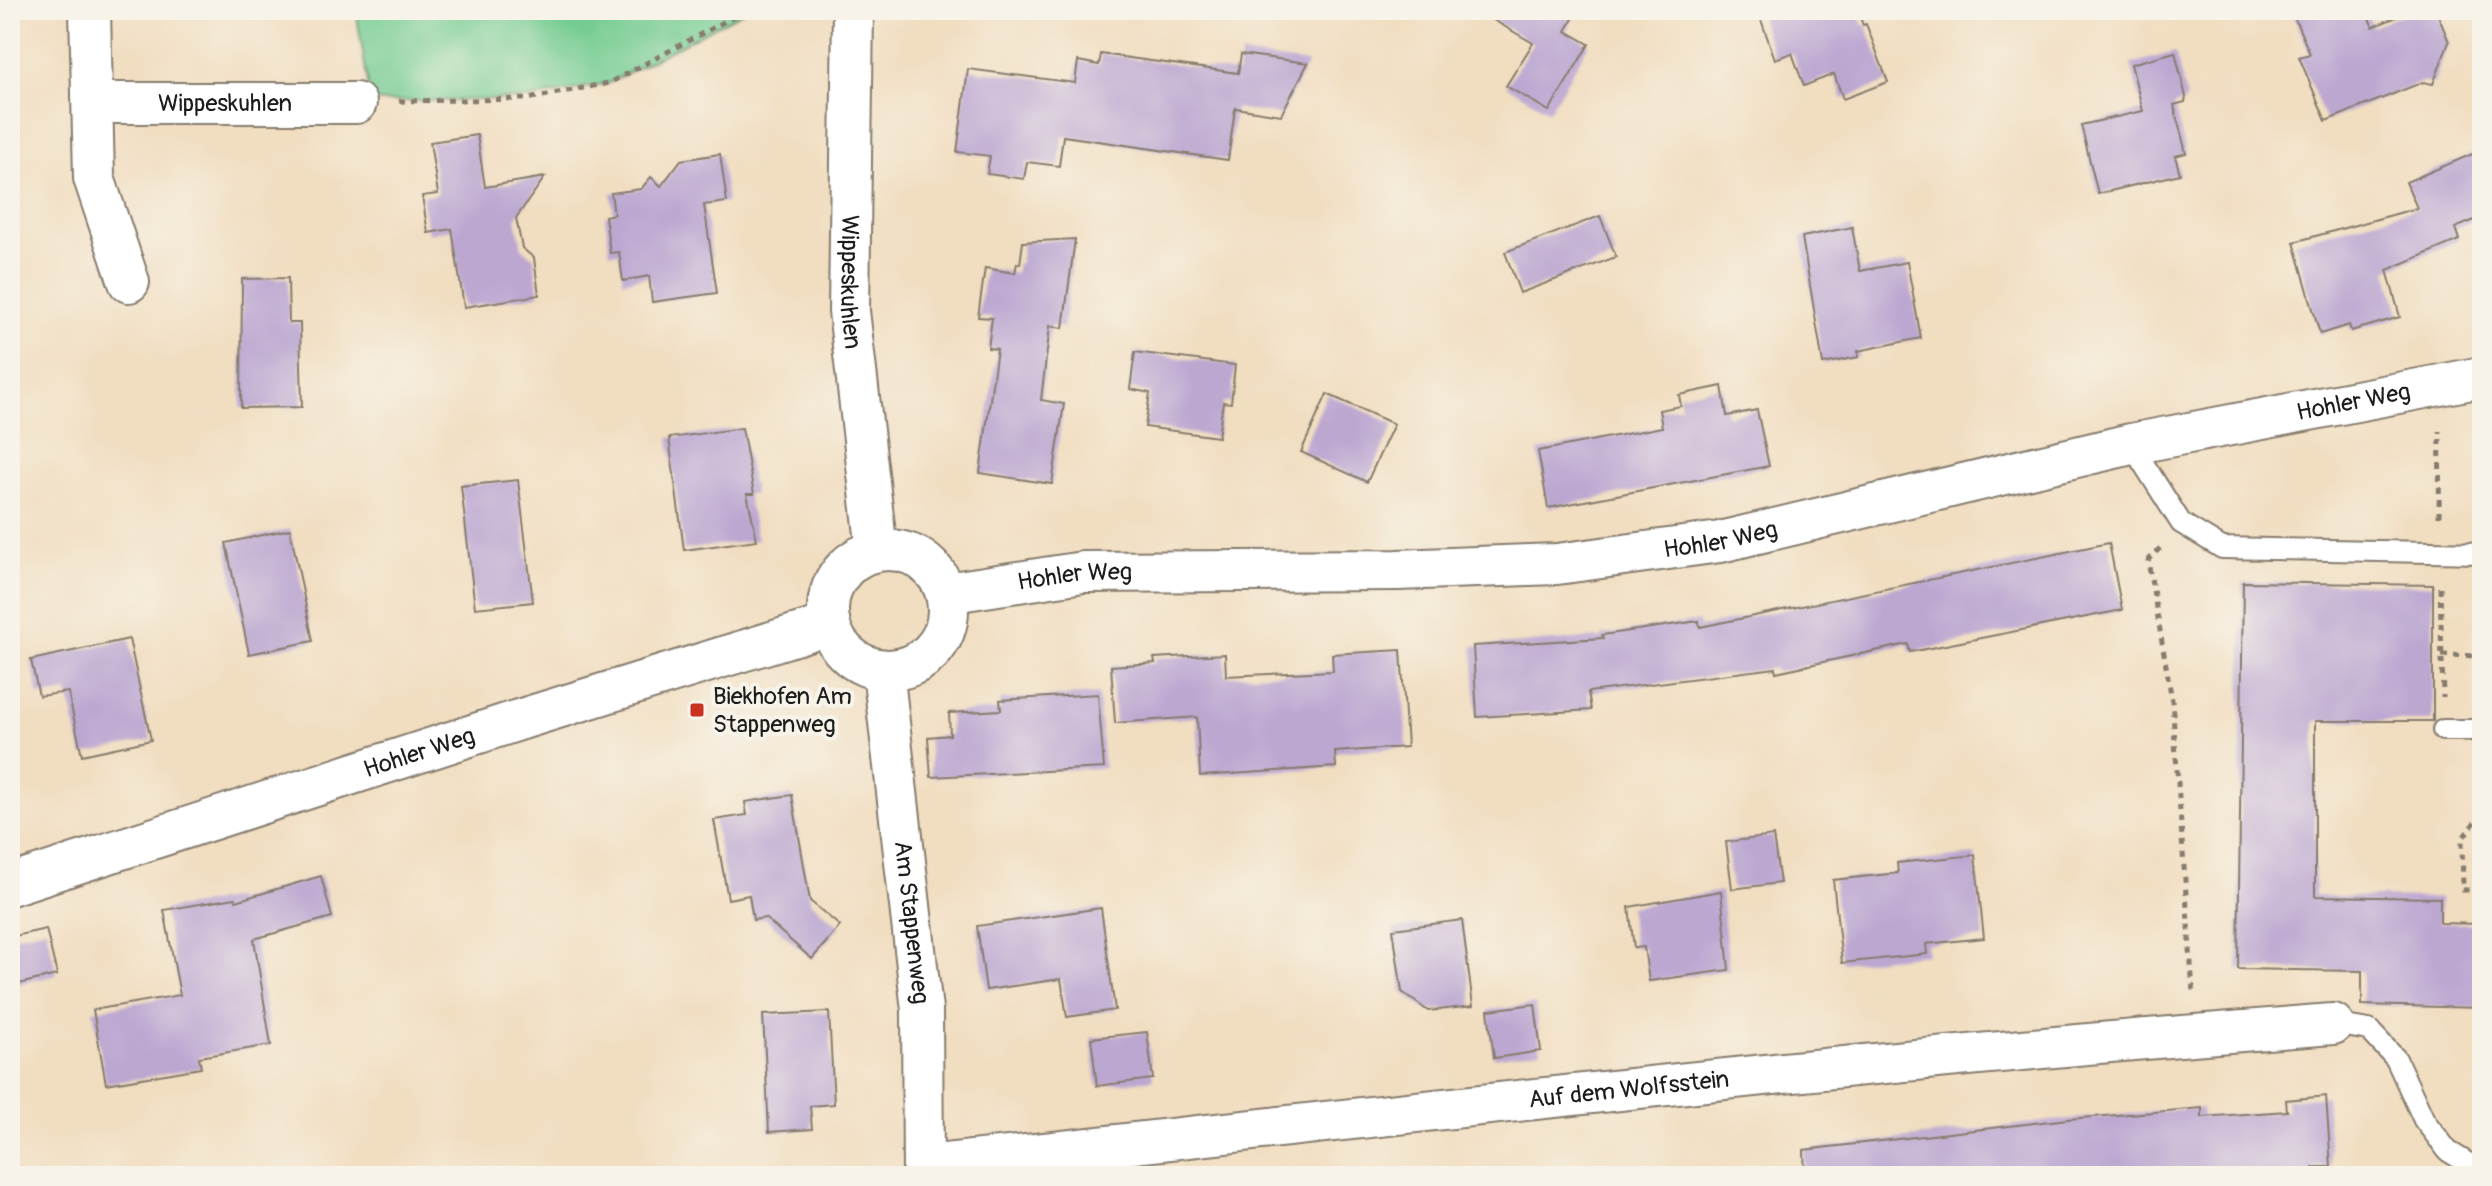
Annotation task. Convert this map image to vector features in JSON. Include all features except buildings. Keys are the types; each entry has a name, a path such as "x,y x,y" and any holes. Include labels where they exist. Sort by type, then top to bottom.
{"street":[{"path":"90,10 94,178 129,282"},
{"name":"Wippeskuhlen","path":"853,10 849,311 877,551"},
{"name":"Wippeskuhlen","path":"93,103 356,103"},
{"name":"Hohler Weg","path":"946,593 1083,572 1397,570 1571,562 1720,542 2131,444 2482,377"},
{"path":"877,551 908,553 929,565 943,583 946,593 949,606 946,629 934,650 915,664 883,670 868,667 848,655 834,637 828,613 831,590 843,570 862,555 877,551"},
{"name":"Hohler Weg","path":"10,885 525,718 830,624"},
{"name":"Am Stappenweg","path":"883,670 922,1010 924,1171"},
{"name":"Auf dem Wolfsstein","path":"924,1171 1629,1089 2333,1024"}],"lane":[{"path":"2131,444 2181,523 2222,548 2482,553"},
{"path":"2443,730 2480,730"},
{"path":"2333,1024 2369,1030 2396,1059 2424,1120 2448,1151 2482,1172"}],"path":[{"path":"356,103 527,99 609,83 746,10"},
{"path":"2429,387 2440,428 2442,655 2482,656"},
{"path":"2148,561 2172,700 2192,958"},
{"path":"2480,730 2478,818 2462,839 2463,890 2482,890"}],"green space":[{"path":"356,10 746,10 609,83 527,99 371,102"}],"place":[{"name":"Biekhofen Am Stappenweg","path":"697,710"}]}
